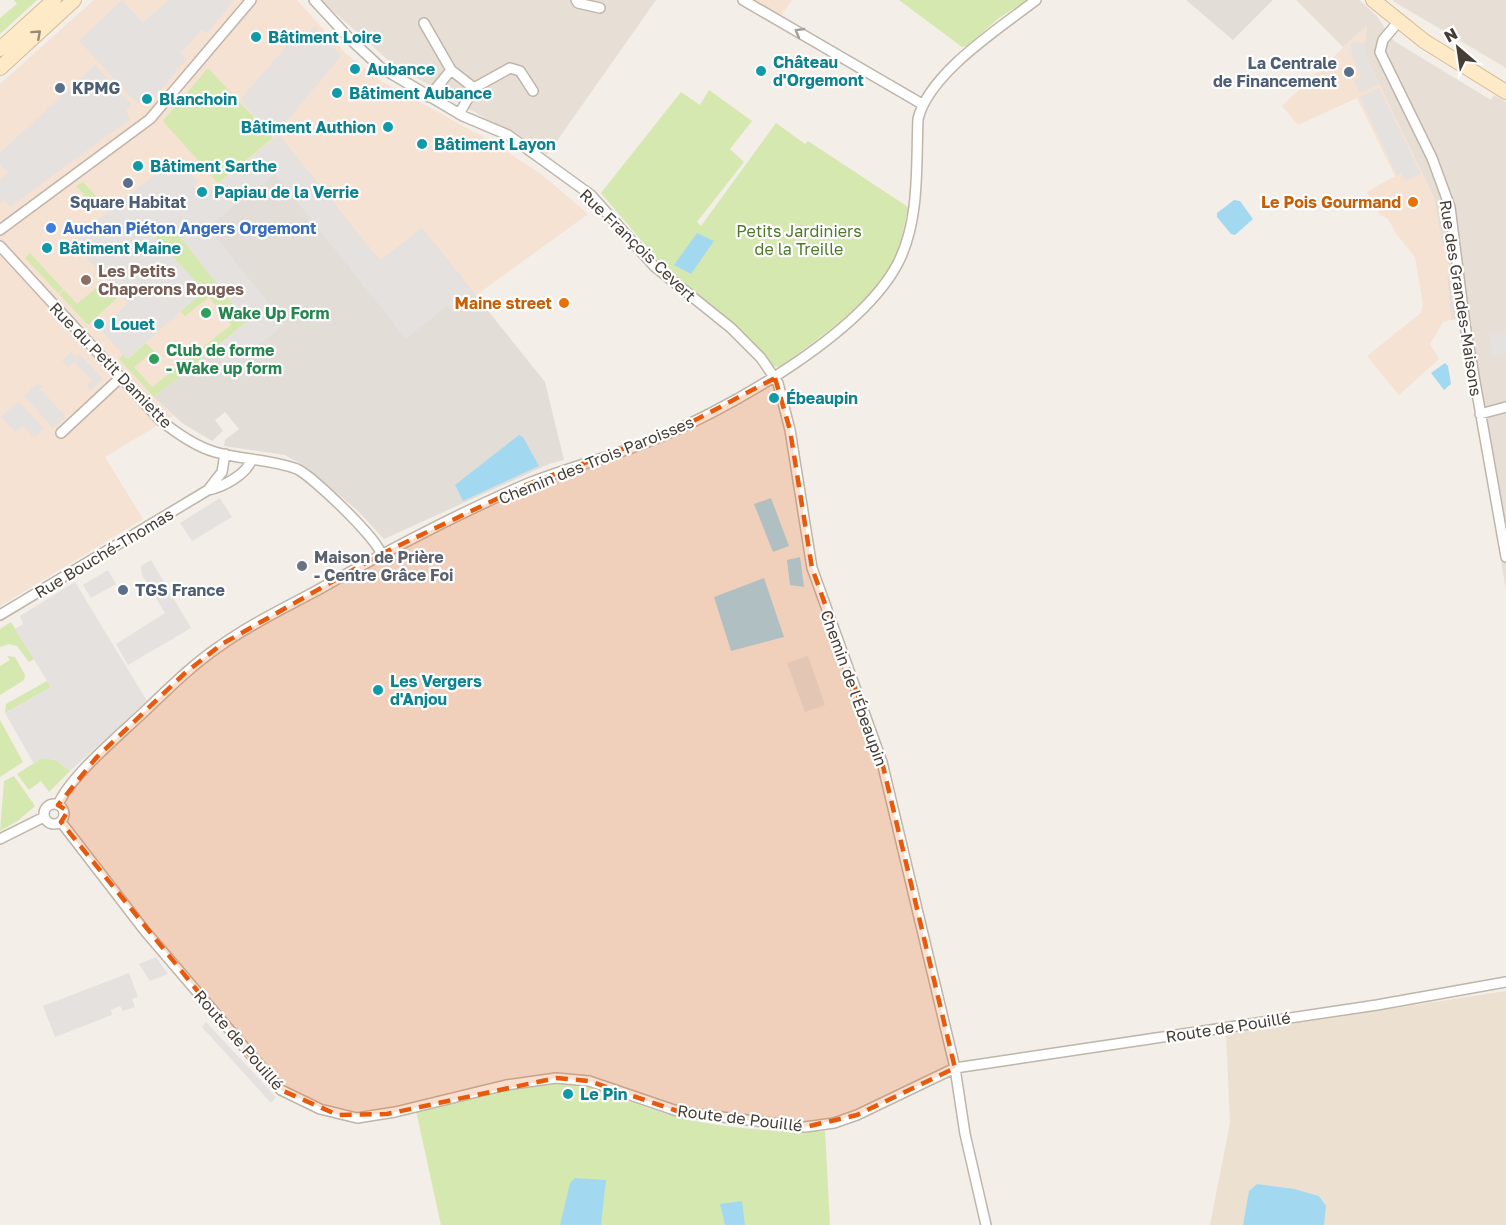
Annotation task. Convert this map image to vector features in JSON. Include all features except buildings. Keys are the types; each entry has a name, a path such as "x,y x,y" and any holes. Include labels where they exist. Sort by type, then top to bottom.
{"street":[{"path":"0,50 54,0"},
{"path":"0,68 74,0"},
{"path":"0,230 150,119 251,0"},
{"name":"Rue François Cevert","path":"315,0 369,58 459,114 508,135 591,195 654,266 731,328 761,358 775,378"},
{"path":"576,0 578,3 600,8"},
{"path":"743,0 922,104 974,48 1036,0"},
{"path":"1373,0 1424,41 1506,92"},
{"name":"Rue des Grandes-Maisons","path":"1399,21 1383,40 1380,52 1432,158 1450,207 1480,414 1506,557"},
{"path":"424,23 451,70 474,88"},
{"path":"459,114 474,88 510,68 520,71 534,92"},
{"path":"429,97 451,70"},
{"name":"Chemin des Trois Paroisses","path":"58,805 61,797 96,758 185,673 222,644 381,554 528,484 645,443 682,427 775,378 848,321 882,286 899,261 912,223 918,119 922,104"},
{"name":"Rue du Petit Damiette","path":"0,246 120,378 170,428 203,447 296,469 356,521 377,544 381,554"},
{"path":"61,433 120,378"},
{"name":"Chemin de l'Ébeaupin","path":"775,378 781,389 790,430 813,574 882,762 955,1068 965,1134 986,1225"},
{"path":"1480,414 1506,407"},
{"name":"Rue Bouché-Thomas","path":"208,490 222,472 225,454"},
{"name":"Rue Bouché-Thomas","path":"0,615 208,490 217,488 236,477 249,467 252,459"},
{"path":"0,840 44,817 46,808 58,805 64,812 61,822 51,824 44,817"},
{"name":"Route de Pouillé","path":"61,822 145,931 263,1072 281,1090 300,1101 338,1115 357,1118 387,1114 506,1085 556,1078 589,1081 680,1112 805,1127 834,1123 858,1115 955,1068 1385,1004 1506,982"}],"highlighted area":[{"path":"775,378 790,430 812,568 882,762 955,1068 857,1115 805,1127 680,1112 589,1081 556,1078 387,1114 338,1115 281,1090 263,1072 61,822 68,811 58,805 96,758 185,673 222,644 381,554 528,484 682,427"}],"shaded area":[{"path":"94,0 297,0 346,54 383,82 487,139 541,174 588,214 475,296 422,229 380,262 279,135 169,223 247,322 154,396 173,416 105,457 143,519 0,606 0,84"},
{"path":"122,0 143,23 168,0 234,0 207,33 202,29 181,53 186,59 154,98 147,93 138,104 79,41"},
{"path":"321,0 656,0 547,155 390,62"},
{"path":"749,0 792,0 780,17"},
{"path":"1186,0 1273,0 1233,40"},
{"path":"1296,0 1359,0 1376,15 1394,41 1491,100 1494,95 1506,102 1506,591 1461,318 1451,320 1447,278 1448,258 1441,240 1434,198 1367,59 1364,50 1367,26 1343,47"},
{"path":"1394,0 1506,0 1506,68 1393,1"},
{"path":"1367,25 1364,50 1367,59 1434,198 1441,240 1450,269 1447,278 1451,320 1443,322 1430,344 1439,359 1399,395 1367,356 1421,313 1423,304 1415,257 1397,235 1388,219 1379,214 1367,192 1395,176 1357,98 1298,125 1282,106"},
{"path":"314,26 341,56 280,129 275,124 268,131 240,100 290,42 297,48"},
{"path":"1351,42 1365,43 1367,59 1379,84 1360,93 1353,81 1361,77 1352,56"},
{"path":"95,65 130,103 131,106 126,110 130,119 10,207 5,200 0,204 0,180 8,173 0,164 0,153"},
{"path":"1379,88 1421,174 1405,181 1401,173 1397,175 1360,97"},
{"path":"279,135 380,261 422,228 545,382 564,460 549,464 384,539 358,511 305,466 285,455 224,446 225,440 239,429 225,412 215,420 223,431 212,441 182,423 154,397 247,321 169,223"},
{"path":"279,135 380,261 422,228 475,296 453,313 447,306 406,339 275,174 208,227 285,324 228,369 212,350 247,321 169,223 153,235 204,291 127,359 100,329 128,303 73,243 116,204 176,159 198,182 193,186 202,197"},
{"path":"1506,331 1506,353 1494,357 1488,336"},
{"path":"71,352 76,357 79,354 103,379 91,390 87,386 92,380 74,362 68,367 62,361"},
{"path":"38,383 42,387 40,389 66,417 53,428 24,396"},
{"path":"19,401 44,429 34,438 23,426 15,432 1,417"},
{"path":"220,498 232,517 192,541 180,523"},
{"path":"151,560 191,628 128,665 116,644 165,613 142,575 141,566"},
{"path":"108,570 116,584 91,598 83,585"},
{"path":"75,582 147,701 70,771 56,760 42,758 34,764 5,713 51,687 15,629 23,624 20,616"},
{"path":"808,656 825,705 805,712 787,663"},
{"path":"156,957 168,974 150,981 139,964"},
{"path":"129,973 138,997 132,999 135,1007 123,1011 120,1006 111,1010 112,1015 55,1037 43,1006"},
{"path":"1506,991 1506,1225 1210,1225 1230,1123 1226,1034"},
{"path":"206,1022 276,1097 271,1103 202,1027"}],"green space":[{"path":"14,0 37,0 0,34 0,18 17,4"},
{"path":"899,0 1027,0 999,18 967,46 962,47"},
{"path":"208,68 273,138 218,183 163,121"},
{"name":"Petits Jardiniers de la Treille","path":"709,90 752,121 730,149 744,162 697,222 701,226 776,123 805,144 808,141 908,207 898,251 883,279 857,307 780,367 773,366 735,326 668,272 601,193 681,92 700,105"},
{"path":"83,182 105,206 99,211 76,186"},
{"path":"170,224 247,322 154,397 119,359 123,354 128,359 146,343 154,351 134,367 152,387 231,325 209,297 185,316 180,311 203,290 155,237"},
{"path":"30,253 63,289 58,293 25,258"},
{"path":"103,282 117,298 88,325 59,294 64,290 77,304"},
{"path":"11,622 34,659 29,662 17,646 9,644 0,647 0,629"},
{"path":"7,656 15,657 25,675 24,680 0,695 0,666 10,660"},
{"path":"47,681 51,687 5,713 6,704"},
{"path":"0,720 23,762 0,777"},
{"path":"42,758 56,760 70,771 49,792 41,781 29,790 17,774"},
{"path":"14,776 35,806 19,820 0,831 4,781"},
{"path":"571,1082 695,1121 769,1130 825,1131 830,1225 441,1225 416,1111 531,1084"}],"water":[{"path":"1234,200 1240,201 1253,219 1235,235 1231,234 1217,217 1217,213"},
{"path":"697,233 714,241 691,274 674,265"},
{"path":"1445,363 1448,366 1451,384 1444,390 1431,373"},
{"path":"519,435 523,437 539,466 463,501 455,485"},
{"path":"771,498 789,546 773,552 754,504"},
{"path":"800,557 804,587 790,585 787,560"},
{"path":"764,578 784,637 731,651 714,597"},
{"path":"575,1178 606,1180 601,1225 560,1225 570,1183"},
{"path":"1257,1184 1294,1189 1319,1196 1326,1206 1324,1225 1243,1225 1249,1191"},
{"path":"742,1201 745,1225 725,1225 720,1204"}],"place":[{"name":"Bâtiment Loire","path":"256,37"},
{"name":"Aubance","path":"355,69"},
{"name":"Château d'Orgemont","path":"761,71"},
{"name":"La Centrale de Financement","path":"1349,72"},
{"name":"KPMG","path":"60,88"},
{"name":"Bâtiment Aubance","path":"337,93"},
{"name":"Blanchoin","path":"147,99"},
{"name":"Bâtiment Authion","path":"388,127"},
{"name":"Bâtiment Layon","path":"422,144"},
{"name":"Bâtiment Sarthe","path":"138,166"},
{"name":"Square Habitat","path":"128,183"},
{"name":"Papiau de la Verrie","path":"202,192"},
{"name":"Le Pois Gourmand","path":"1413,202"},
{"name":"Auchan Piéton Angers Orgemont","path":"51,228"},
{"name":"Bâtiment Maine","path":"47,248"},
{"name":"Les Petits Chaperons Rouges","path":"86,280"},
{"name":"Maine street","path":"564,303"},
{"name":"Wake Up Form","path":"206,313"},
{"name":"Louet","path":"99,324"},
{"name":"Club de forme - Wake up form","path":"154,359"},
{"name":"Ébeaupin","path":"774,398"},
{"name":"Maison de Prière - Centre Grâce Foi","path":"302,566"},
{"name":"TGS France","path":"123,590"},
{"name":"Les Vergers d'Anjou","path":"378,690"},
{"name":"Le Pin","path":"568,1094"}]}
